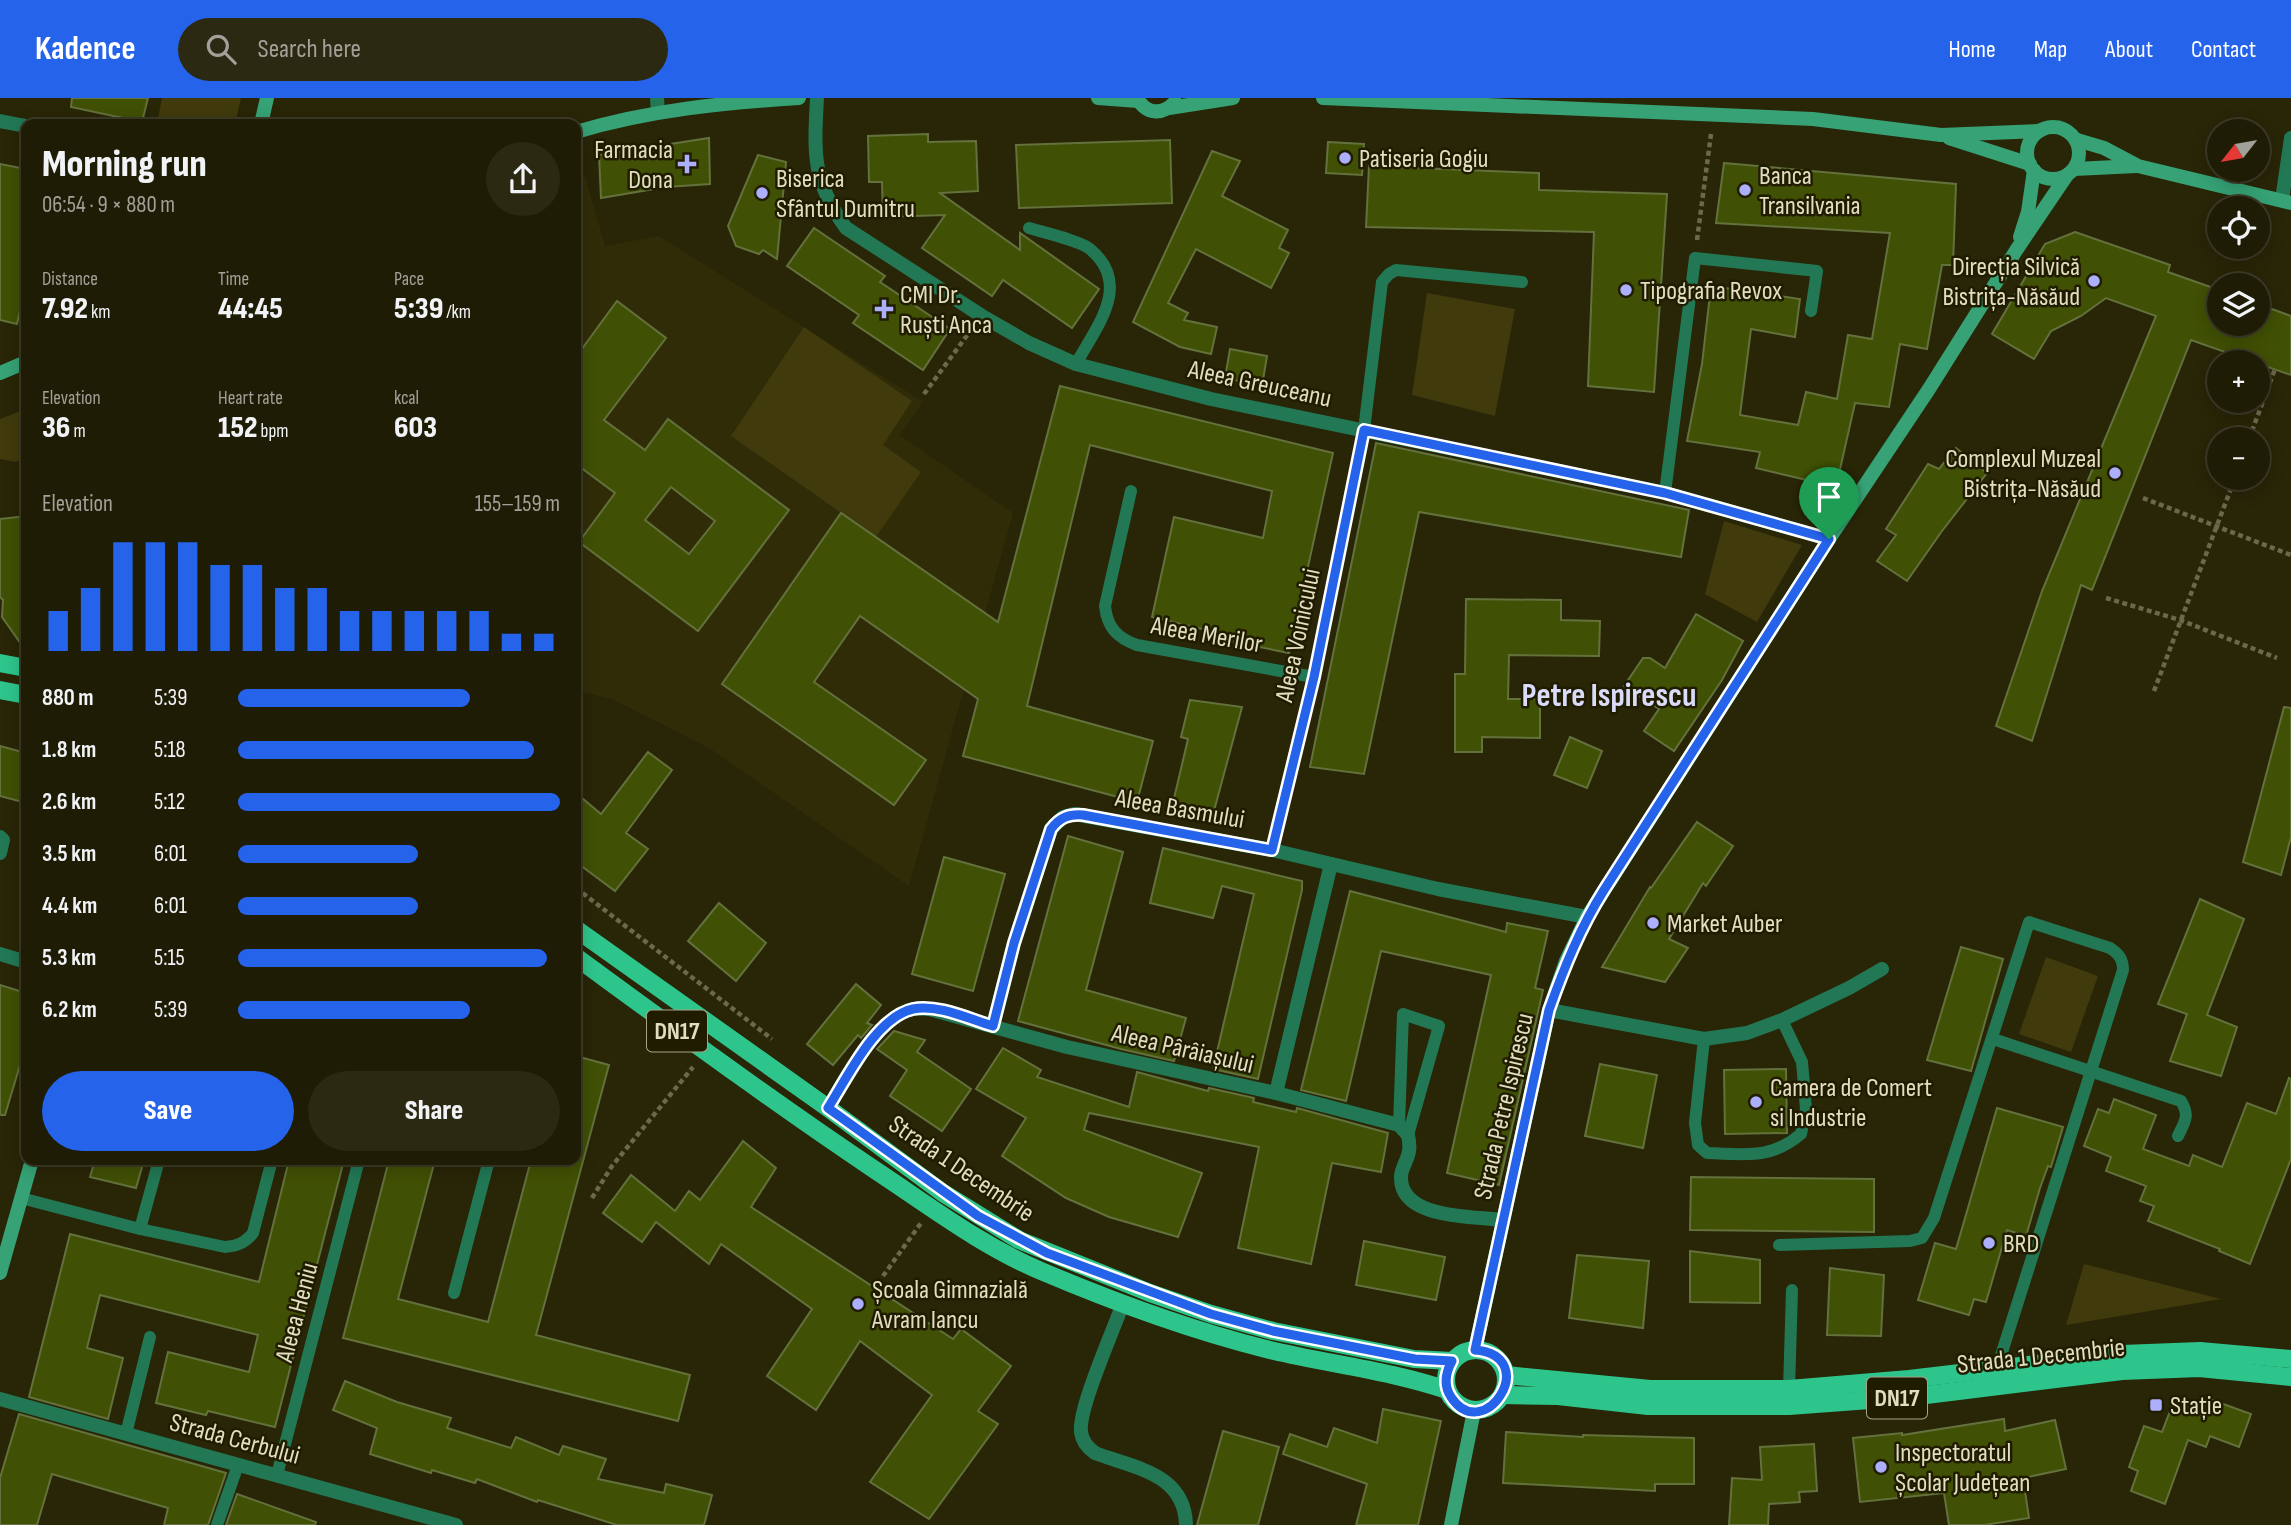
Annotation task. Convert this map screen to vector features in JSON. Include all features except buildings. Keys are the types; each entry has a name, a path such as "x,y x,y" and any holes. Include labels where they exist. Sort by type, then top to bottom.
{"main road":[{"path":"0,663 21,667"},
{"path":"0,690 21,694"},
{"name":"Strada 1 Decembrie","path":"581,933 978,1216 1047,1253 1150,1293 1273,1331 1415,1359 1452,1361 1459,1355 1475,1350"},
{"name":"Strada 1 Decembrie","path":"581,961 778,1105 969,1233 1011,1257 1040,1271 1206,1333 1269,1350 1411,1378 1447,1390 1458,1405 1474,1411 1491,1407 1503,1395 1558,1396 1648,1406 1790,1406 1910,1397 2122,1371 2199,1368 2291,1377"},
{"path":"1475,1350 1491,1354 1503,1366 1506,1375 1503,1395"},
{"name":"Strada 1 Decembrie","path":"1506,1375 1650,1389 1789,1389 1909,1380 2122,1354 2200,1351 2291,1359"},
{"path":"1447,1390 1447,1370 1452,1361"}],"street":[{"path":"262,119 267,98"},
{"path":"581,130 657,105 799,98"},
{"name":"Aleea Greuceanu","path":"817,98 815,146 818,178 831,207 846,228 982,316 1030,343 1076,364 1211,399 1665,493 1829,539"},
{"path":"1098,98 1138,100 1149,111 1156,112 1173,103 1233,98"},
{"path":"1323,98 1813,119 1941,135 2038,131"},
{"path":"0,121 21,125"},
{"path":"2032,167 2027,150 2033,136 2045,127 2059,127 2066,129 2077,140 2104,148 2138,166 2286,201 2291,138"},
{"path":"1941,135 2032,167 2046,178 2054,179 2071,172 2138,166"},
{"path":"2071,172 2080,154 2077,140"},
{"name":"Strada Petre Ispirescu","path":"2017,249 2028,212 2032,167"},
{"name":"Strada Petre Ispirescu","path":"1475,1350 1549,1010 1566,961 1587,916 2017,249 2071,172"},
{"path":"0,373 21,364"},
{"name":"Aleea Basmului","path":"993,1026 1014,943 1051,829 1063,817 1074,814 1272,850 1438,889 1587,916"},
{"path":"0,837 3,840 0,853"},
{"path":"1276,1093 1331,864"},
{"path":"0,954 21,960"},
{"path":"1549,1010 1704,1039 1746,1033 1782,1020 1882,969"},
{"name":"Aleea Pârâiașului","path":"828,1108 876,1035 888,1022 913,1009 929,1009 1067,1047 1276,1093 1404,1130"},
{"path":"1404,1130 1409,1152 1401,1175 1403,1191 1411,1201 1425,1210 1502,1220"},
{"path":"0,1273 31,1165"},
{"path":"1124,1303 1091,1389 1080,1430 1088,1448 1095,1453 1159,1476 1168,1482 1175,1490 1184,1510 1186,1525"},
{"name":"Strada Cerbului","path":"0,1399 456,1525"},
{"path":"1451,1525 1474,1411"}],"lane":[{"path":"1029,228 1089,248 1111,279 1110,300 1076,364"},
{"path":"1665,493 1695,258 1817,271 1811,311"},
{"name":"Aleea Voinicului","path":"1272,850 1314,677 1364,430 1382,282 1396,270 1522,282"},
{"name":"Aleea Merilor","path":"1131,491 1105,606 1107,618 1114,631 1123,640 1137,645 1314,677"},
{"path":"1779,1245 1910,1241 1922,1238 1934,1218 2029,922 2110,948 2118,953 2123,961 2123,970 1997,1368"},
{"path":"1403,1014 1439,1026 1404,1130 1403,1014"},
{"path":"1704,1039 1695,1123 1698,1145 1707,1153 1760,1154 1785,1147 1801,1134 1805,1109 1802,1062 1782,1020"},
{"path":"1993,1039 2181,1101 2186,1110 2186,1118 2178,1136"},
{"path":"140,1229 158,1165"},
{"path":"21,1198 140,1229 225,1247 235,1246 246,1242 253,1233 271,1165"},
{"name":"Aleea Heniu","path":"277,1475 358,1165"},
{"path":"454,1293 488,1165"},
{"path":"1789,1389 1793,1290"},
{"path":"125,1434 150,1337"},
{"path":"217,1525 238,1465"}],"path":[{"path":"1695,258 1714,114"},
{"path":"925,394 982,316"},
{"path":"2253,427 2275,369"},
{"path":"2154,691 2231,490"},
{"path":"2143,498 2291,555"},
{"path":"2106,598 2180,620 2277,658"},
{"path":"581,892 774,1041"},
{"path":"592,1198 612,1166 698,1061"},
{"path":"883,1276 932,1208"}],"shaded area":[{"path":"162,98 241,98 236,119 158,119"},
{"path":"585,176 605,246 659,236 923,402 899,435 1013,513 909,886 709,748 612,699 581,692 581,177"},
{"path":"1427,293 1515,309 1495,416 1412,395"},
{"path":"804,327 912,401 883,445 921,472 876,537 731,436"},
{"path":"21,411 21,460 15,462 0,459 0,419"},
{"path":"1724,521 1802,545 1757,622 1705,594"},
{"path":"2046,957 2098,976 2071,1052 2019,1034"},
{"path":"2084,1264 2221,1299 2066,1325"}],"place":[{"name":"Patiseria Gogiu","path":"1345,158"},
{"name":"Farmacia Dona","path":"687,164"},
{"name":"Banca Transilvania","path":"1745,190"},
{"name":"Biserica Sfântul Dumitru","path":"762,193"},
{"name":"Direcția Silvică Bistrița-Năsăud","path":"2094,281"},
{"name":"Tipografia Revox","path":"1626,290"},
{"name":"CMI Dr. Ruști Anca","path":"884,309"},
{"name":"Complexul Muzeal Bistrița-Năsăud","path":"2115,473"},
{"name":"Market Auber","path":"1653,923"},
{"name":"Camera de Comert si Industrie","path":"1756,1102"},
{"name":"BRD","path":"1989,1243"},
{"name":"Școala Gimnazială Avram Iancu","path":"858,1304"},
{"name":"Stație","path":"2156,1405"},
{"name":"Inspectoratul Școlar Județean","path":"1881,1467"}],"district":[{"name":"Petre Ispirescu","path":"1609,694"}],"route":[{"path":"1364,430 1665,493 1829,539 1587,916 1566,961 1549,1010 1475,1350 1483,1350 1498,1359 1506,1375 1503,1395 1491,1407 1474,1411 1465,1409 1451,1398 1446,1380 1452,1361 1415,1359 1273,1331 1150,1293 1047,1253 1019,1240 943,1193 828,1108 876,1035 888,1022 900,1015 913,1009 929,1009 993,1026 1014,943 1051,829 1063,817 1083,815 1272,850 1314,677 1364,430"}]}
